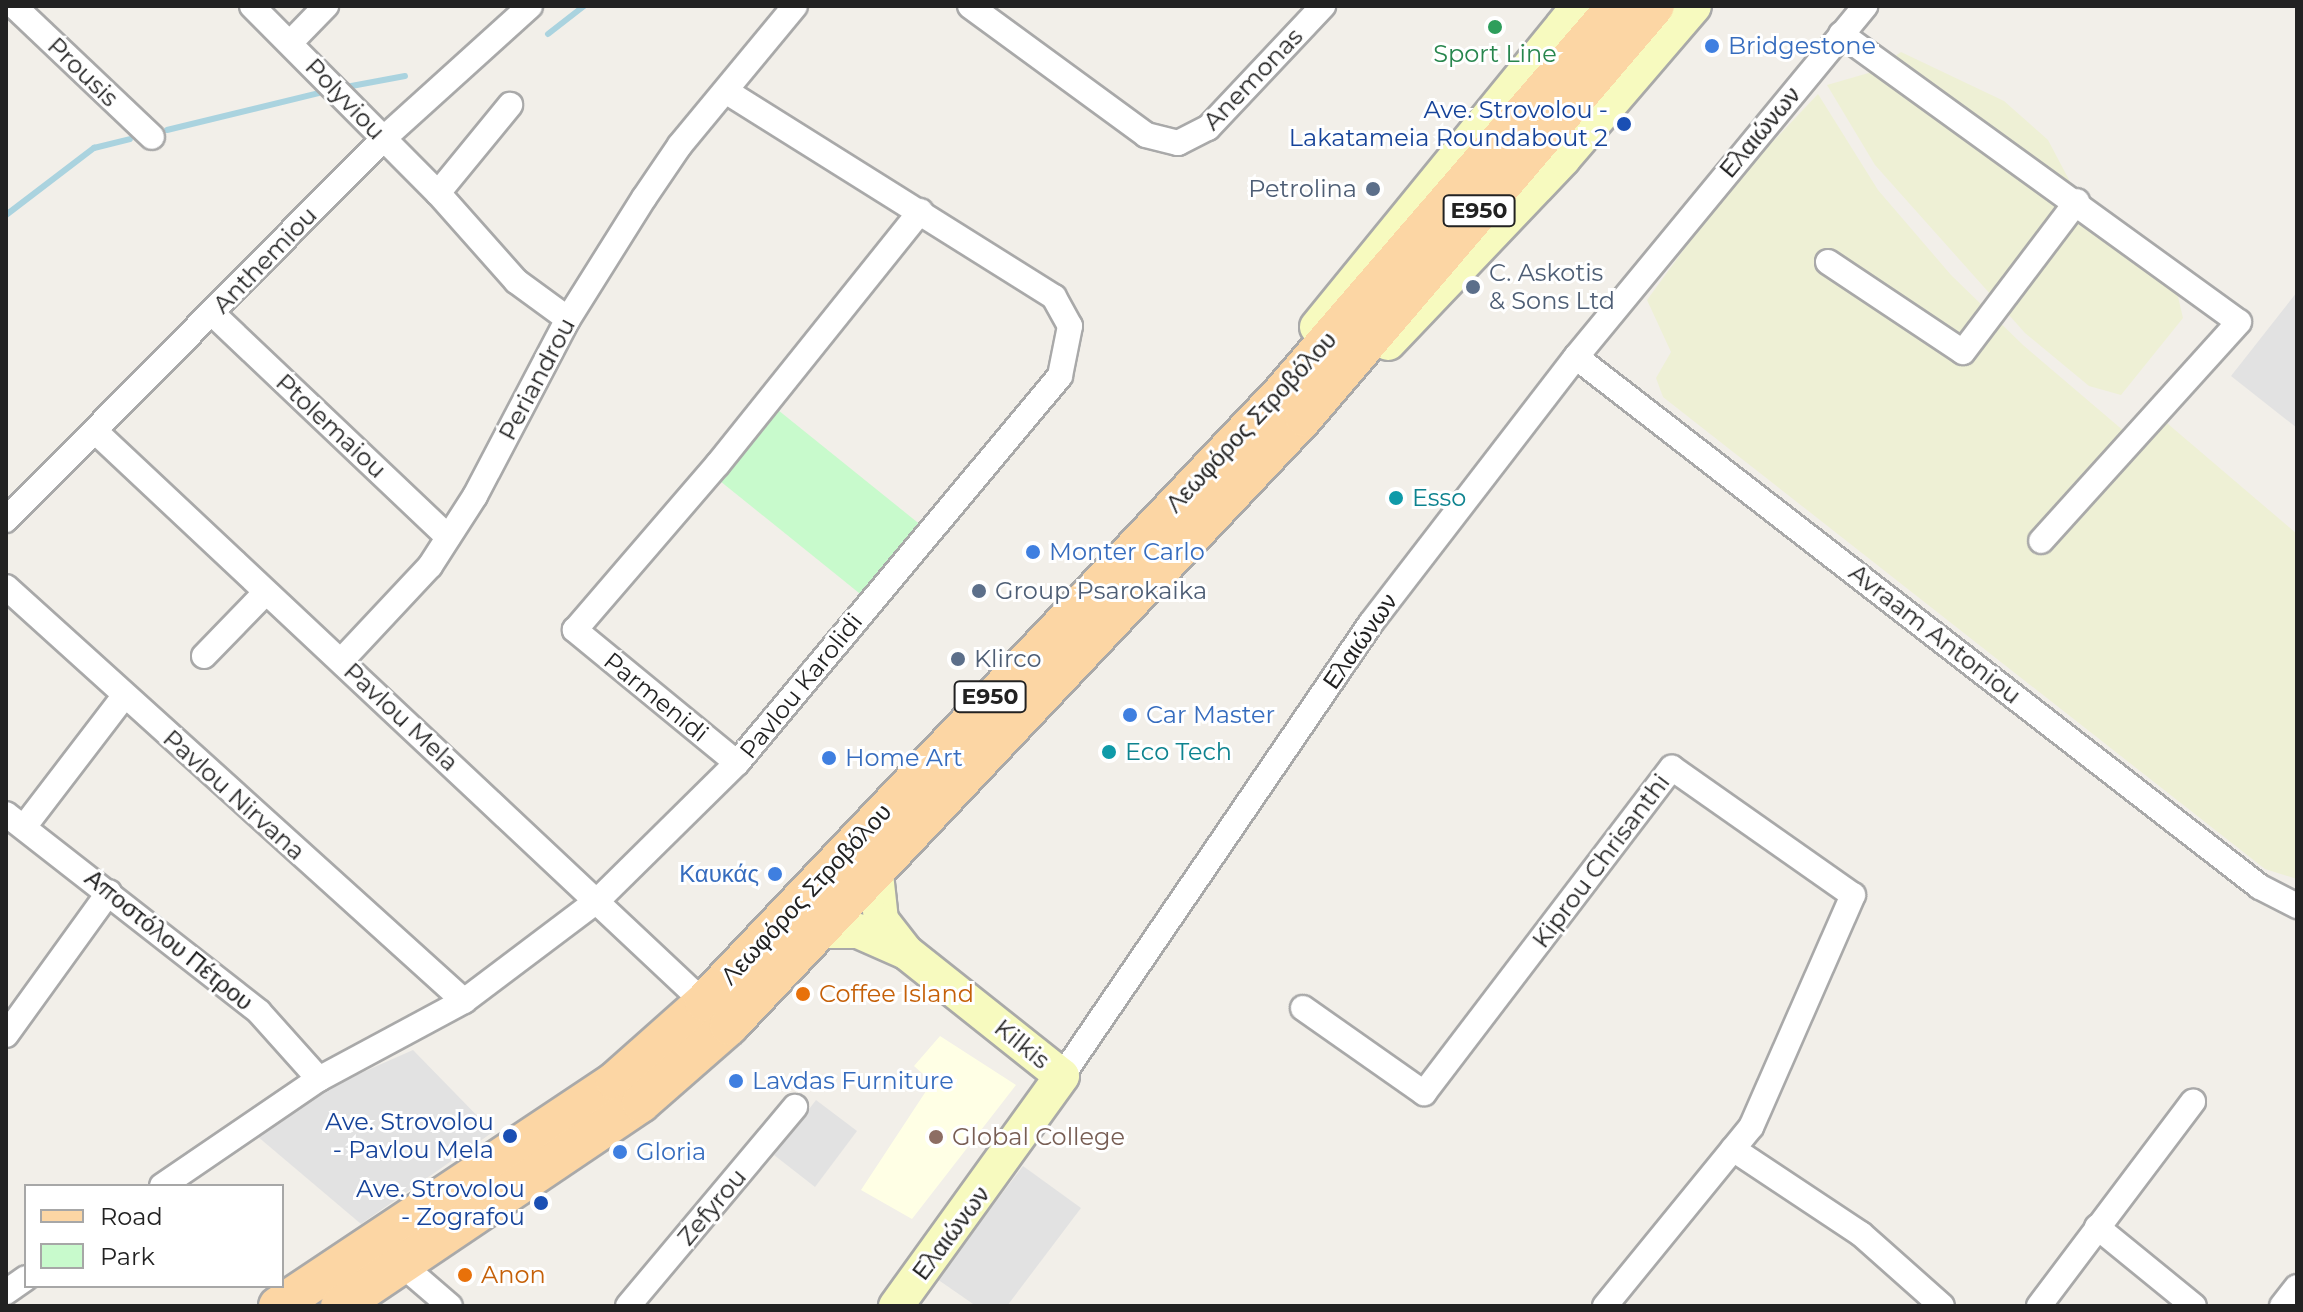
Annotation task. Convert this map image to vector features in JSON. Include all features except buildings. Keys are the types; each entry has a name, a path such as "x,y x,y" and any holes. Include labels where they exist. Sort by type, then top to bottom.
{"main road":[{"name":"E950","path":"1292,406 1329,311 1579,6"},
{"name":"Λεωφόρος Στροβόλου","path":"278,1306 390,1253 641,1103 716,1014 1292,406 1616,6"},
{"name":"Λεωφόρος Στροβόλου","path":"716,1014 821,931 876,874 1292,406 1655,6"},
{"name":"E950","path":"1292,406 1352,381 1463,266 1694,6"},
{"name":"Kilkis","path":"876,874 881,920 906,952 1062,1076"},
{"name":"Kilkis","path":"821,931 858,931 906,952"},
{"name":"Ελαιώνων","path":"896,1306 1062,1076"},
{"name":"Λεωφόρος Στροβόλου","path":"340,1306 390,1253"}],"street":[{"name":"Polyviou","path":"252,6 438,193 516,281 568,319"},
{"path":"290,43 326,6"},
{"name":"Anthemiou","path":"6,520 383,139 530,6"},
{"name":"Periandrou","path":"341,661 409,594 448,537 568,319 680,145 727,92 795,6"},
{"name":"Anemonas","path":"970,6 1094,101 1146,135 1178,143 1194,138 1323,6"},
{"name":"Ελαιώνων","path":"1062,1076 1371,623 1576,357 1865,6"},
{"name":"Prousis","path":"15,16 152,137"},
{"path":"1841,34 2077,201 2239,322 2041,541"},
{"path":"727,92 921,211"},
{"path":"438,193 510,105"},
{"path":"1828,262 1963,352 2077,201"},
{"name":"Pavlou Karolidi","path":"165,1184 319,1079 464,1001 598,900 737,763 1051,392 1068,357 1068,319 1054,297 921,211"},
{"name":"Parmenidi","path":"737,763 575,630 718,464 921,211"},
{"name":"Ptolemaiou","path":"213,314 448,537"},
{"name":"Avraam Antoniou","path":"1576,357 2260,887 2297,906"},
{"name":"Pavlou Mela","path":"96,432 716,1014"},
{"name":"Pavlou Nirvana","path":"6,587 464,1001"},
{"path":"204,656 265,593"},
{"path":"15,820 124,696"},
{"name":"Kiprou Chrisanthi","path":"1303,1008 1424,1093 1672,768 1853,895 1751,1127 1605,1306"},
{"name":"Αποστόλου Πέτρου","path":"15,820 259,1012 319,1079"},
{"path":"6,1035 109,892"},
{"path":"2039,1306 2193,1102"},
{"name":"Zefyrou","path":"628,1306 795,1107"},
{"path":"1733,1149 1861,1234 1942,1306"},
{"path":"2097,1227 2194,1306"},
{"path":"390,1253 450,1306"},
{"path":"6,1292 24,1279"}],"shaded area":[{"path":"1901,52 2004,101 2048,140 2085,210 2176,288 2183,318 2121,395 2089,386 2025,333 1875,165 1827,85 1872,72"},
{"path":"1818,94 1878,190 1951,275 2023,345 2125,432 2161,418 2297,534 2297,879 2265,869 1663,397 1656,378 1671,352 1647,300 1728,189"},
{"path":"2297,292 2297,428 2231,376"},
{"name":"Global College","path":"940,1036 1016,1085 912,1219 861,1190 932,1082 914,1066"},
{"path":"413,1050 493,1132 361,1224 257,1136 311,1095"},
{"path":"816,1100 857,1131 815,1187 774,1155"},
{"path":"1023,1166 1081,1208 1007,1306 976,1306 937,1279"}],"green space":[{"path":"778,410 922,526 864,597 720,481"}],"waterway":[{"path":"548,34 584,6"},
{"path":"346,87 405,76"},
{"path":"167,130 319,93"},
{"path":"6,215 94,148 130,139"}],"place":[{"name":"Sport Line","path":"1495,27"},
{"name":"Bridgestone","path":"1712,46"},
{"name":"Ave. Strovolou - Lakatameia Roundabout 2","path":"1624,124"},
{"name":"Petrolina","path":"1373,189"},
{"name":"C. Askotis & Sons Ltd","path":"1473,287"},
{"name":"Esso","path":"1396,498"},
{"name":"Monter Carlo","path":"1033,552"},
{"name":"Group Psarokaika","path":"979,591"},
{"name":"Klirco","path":"958,659"},
{"name":"Car Master","path":"1130,715"},
{"name":"Eco Tech","path":"1109,752"},
{"name":"Home Art","path":"829,758"},
{"name":"Καυκάς","path":"775,874"},
{"name":"Coffee Island","path":"803,994"},
{"name":"Lavdas Furniture","path":"736,1081"},
{"name":"Ave. Strovolou - Pavlou Mela","path":"510,1136"},
{"name":"Global College","path":"936,1137"},
{"name":"Gloria","path":"620,1152"},
{"name":"Ave. Strovolou - Zografou","path":"541,1203"},
{"name":"Anon","path":"465,1275"}]}
